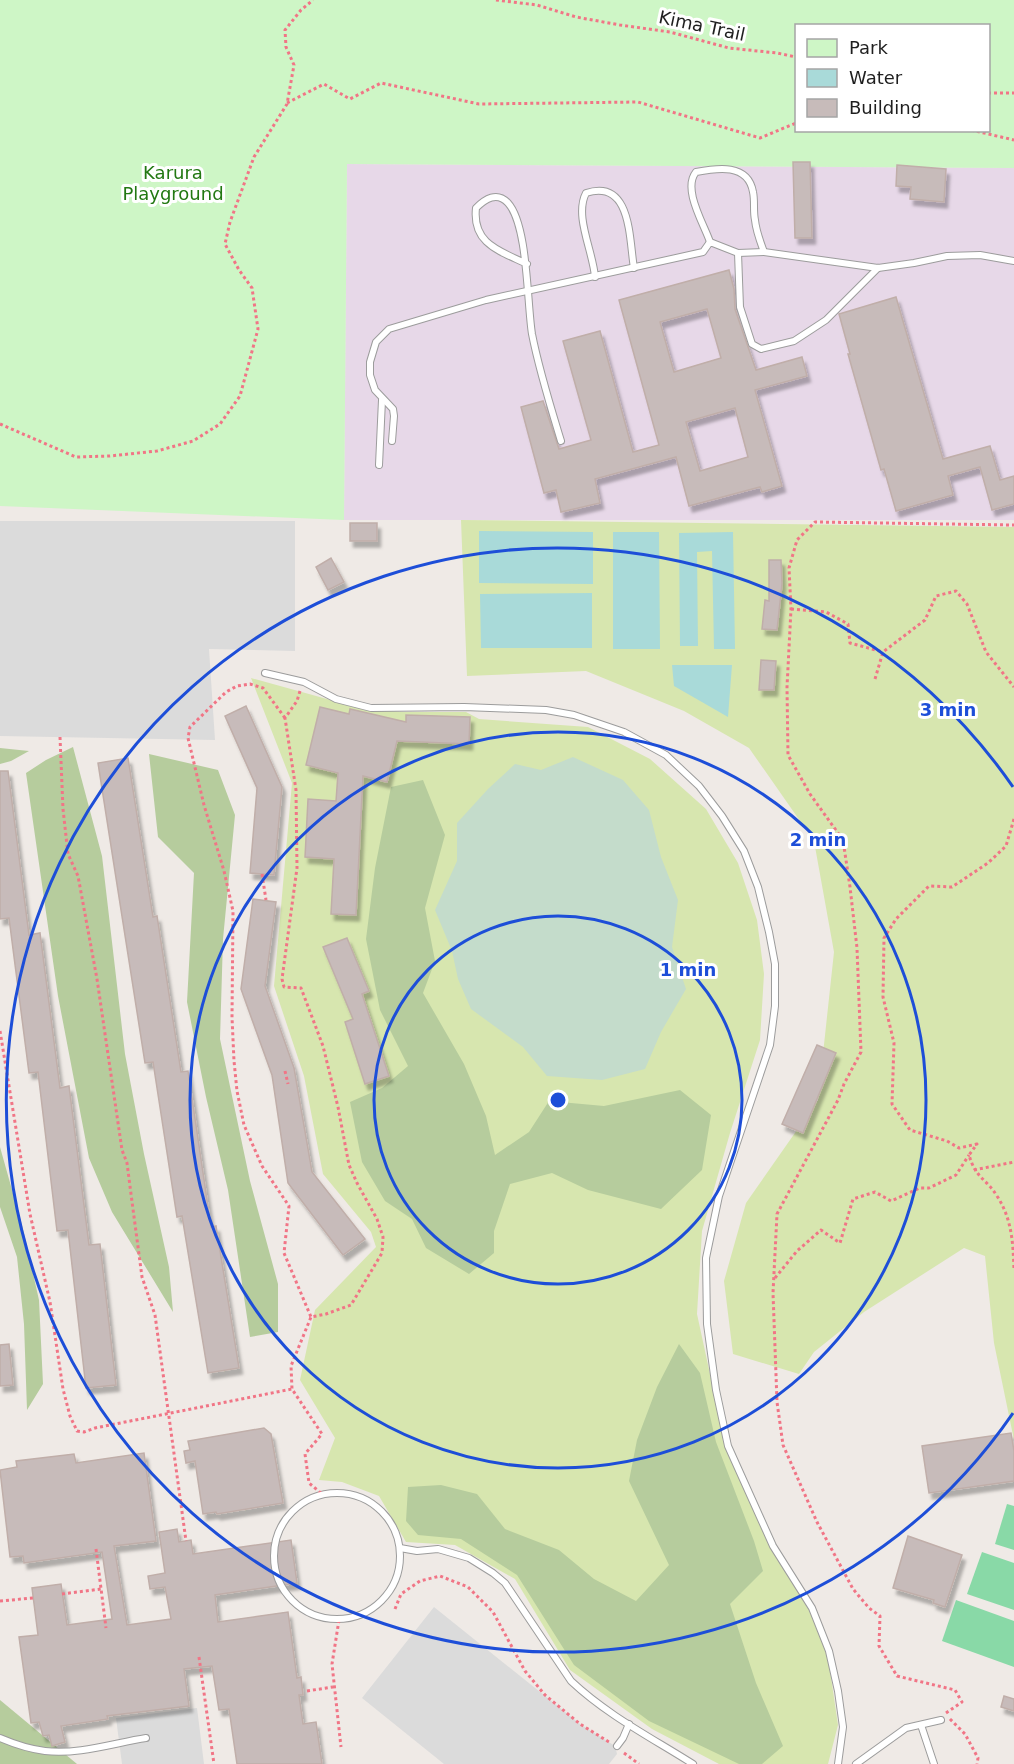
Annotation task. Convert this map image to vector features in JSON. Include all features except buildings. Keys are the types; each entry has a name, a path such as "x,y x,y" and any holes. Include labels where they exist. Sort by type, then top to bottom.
{"lane":[{"path":"764,252 757,231 753,192 744,174 735,169 696,172 691,178 690,189 710,242 738,253 764,252 878,267 947,256 980,255 1014,261"},
{"path":"595,277 581,203 586,193 597,189 608,192 624,209 630,230 634,268"},
{"path":"527,264 494,248 481,236 475,215 476,208 483,201 491,197 498,197 509,203 516,216 527,264 527,291 540,374 561,441"},
{"path":"392,441 393,409 382,400 371,384 370,362 376,342 389,329 474,303 703,252 710,242"},
{"path":"738,253 740,307 752,344 761,349 794,341 825,320 878,267"},
{"path":"379,465 382,400"},
{"path":"265,674 304,682 336,699 371,708 464,706 546,710 574,715 624,732 666,755 699,786 744,850 758,887 769,932 774,964 775,1006 770,1046 719,1196 706,1258 707,1324 716,1390 728,1446 773,1546 812,1608 829,1651 843,1727 838,1764"},
{"path":"339,1492 373,1503 386,1515 395,1531 400,1548 397,1577 391,1590 377,1606 359,1616 339,1620 320,1618 302,1610 288,1597 278,1580 273,1561 274,1543 280,1526 291,1511 305,1500 322,1494 339,1492"},
{"path":"400,1548 417,1551 438,1549 470,1558 494,1573 505,1583 571,1682 629,1724 693,1764"},
{"path":"856,1764 906,1728 940,1720"},
{"path":"616,1746 623,1738 629,1724"},
{"path":"921,1725 934,1764"},
{"path":"0,1738 28,1748 46,1751 79,1750 146,1738"}],"path":[{"path":"0,424 76,457 157,451 193,441 220,424 240,396 258,329 252,288 225,244 230,222 254,157 286,104 294,65 286,47 285,30 313,0"},
{"name":"Kima Trail","path":"496,0 537,6 587,19 670,32 729,48 795,57"},
{"path":"286,104 324,84 350,99 381,83 479,104 638,102 760,138 795,123"},
{"path":"990,93 1014,93"},
{"path":"980,132 1014,140"},
{"path":"977,1764 978,1758 965,1734 944,1714 962,1702 955,1690 897,1676 879,1646 880,1616 869,1608 853,1589 817,1522 783,1445 777,1402 774,1279 777,1214 861,1052 857,948 843,840 810,794 788,755 787,687 791,609 789,568 797,540 815,522 1014,525"},
{"path":"875,679 883,651 925,620 936,596 956,591 967,604 986,651 1014,687"},
{"path":"791,609 826,612 848,624 850,643 883,651"},
{"path":"285,718 297,701 304,682"},
{"path":"311,1317 351,1305 382,1253 383,1237 377,1219 350,1165 323,1046 301,988 284,987 282,980 297,868 296,790 285,718 263,688 250,684 237,686 226,692 190,727 188,738 233,911 234,1061 243,1125 262,1166 289,1206 284,1253 311,1317 291,1366 292,1389 322,1434 305,1454 309,1483 322,1494"},
{"path":"60,737 63,809 68,854 78,876 93,956 122,1150 127,1163 142,1277 155,1315 186,1541"},
{"path":"774,1279 797,1251 820,1230 840,1243 854,1199 875,1192 891,1201 920,1188 929,1188 956,1175 977,1144 959,1148 947,1141 910,1130 892,1104 894,1043 883,997 884,938 896,919 929,886 952,887 988,863 1006,846 1014,819"},
{"path":"262,874 266,900"},
{"path":"0,1031 30,1214 51,1302 63,1389 70,1416 77,1431 84,1432 88,1429 292,1389"},
{"path":"285,1071 288,1084"},
{"path":"969,1155 974,1170 997,1196 1012,1229 1014,1269"},
{"path":"974,1170 1014,1162"},
{"path":"96,1549 106,1628"},
{"path":"395,1609 401,1594 420,1581 440,1576 468,1587 492,1612 525,1671 545,1695 580,1724 616,1746 639,1764"},
{"path":"62,1594 101,1589"},
{"path":"0,1601 33,1598"},
{"path":"339,1620 332,1664 341,1748"},
{"path":"199,1657 214,1764"},
{"path":"307,1691 333,1687"}],"shaded area":[{"path":"347,164 1014,168 1014,520 344,520"},
{"path":"0,521 295,521 295,651 209,649 215,740 0,736"},
{"path":"434,1607 580,1724 615,1746 617,1754 609,1764 444,1764 362,1698"},
{"path":"197,1708 204,1764 122,1764 116,1718"}],"green space":[{"name":"Karura Playground","path":"0,0 1014,0 1014,168 347,164 344,520 0,506"},
{"path":"461,520 1014,527 1014,1440 994,1343 985,1256 964,1248 864,1312 814,1352 799,1374 733,1354 724,1281 746,1203 818,1100 834,952 814,841 749,748 684,711 586,671 467,676"},
{"path":"251,678 363,709 404,712 466,712 479,719 588,727 650,759 706,809 738,863 757,920 764,974 760,1040 702,1231 697,1314 726,1448 771,1548 808,1608 828,1657 838,1725 828,1764 719,1764 652,1729 570,1670 515,1579 455,1545 406,1542 379,1496 342,1482 319,1480 335,1438 300,1380 315,1310 376,1247 371,1232 323,1174 304,1076 274,986 292,783"},
{"path":"73,747 102,856 125,1054 169,1267 173,1312 112,1212 89,1158 58,996 26,773"},
{"path":"0,748 29,751 0,764"},
{"path":"149,754 218,770 235,815 223,939 220,1039 250,1181 278,1284 278,1332 250,1337 228,1190 187,1002 194,873 158,837"},
{"path":"573,757 623,780 649,810 661,857 678,900 672,947 686,989 661,1032 645,1069 602,1080 547,1076 523,1047 471,1009 458,979 452,951 435,910 457,861 457,823 515,764 541,770"},
{"path":"423,780 445,835 425,908 435,961 423,993 464,1064 486,1116 495,1155 529,1132 549,1101 604,1106 680,1090 711,1115 702,1170 661,1209 588,1190 552,1173 510,1184 494,1231 494,1253 469,1274 426,1248 412,1219 385,1201 362,1162 350,1102 382,1088 408,1066 380,1010 366,939 375,868 391,787"},
{"path":"0,1147 23,1229 39,1300 43,1384 27,1410 24,1324 17,1257 0,1207"},
{"path":"679,1344 700,1373 716,1442 754,1541 763,1571 730,1604 756,1683 783,1746 762,1764 739,1764 649,1721 574,1665 517,1575 461,1539 418,1535 406,1521 408,1487 441,1485 477,1494 505,1529 559,1550 594,1579 636,1601 669,1565 629,1481 637,1440 657,1387"},
{"path":"1007,1504 1014,1506 1014,1550 995,1544"},
{"path":"982,1552 1014,1563 1014,1610 967,1594"},
{"path":"956,1600 1014,1621 1014,1667 942,1641"},
{"path":"0,1700 77,1764 0,1764"}],"water":[{"path":"479,531 593,532 593,584 479,583"},
{"path":"613,532 659,532 660,649 613,649"},
{"path":"733,532 735,649 714,649 712,551 697,552 698,646 680,646 679,533"},
{"path":"592,593 592,648 481,648 480,594"},
{"path":"672,665 732,665 728,717 674,686"}]}
